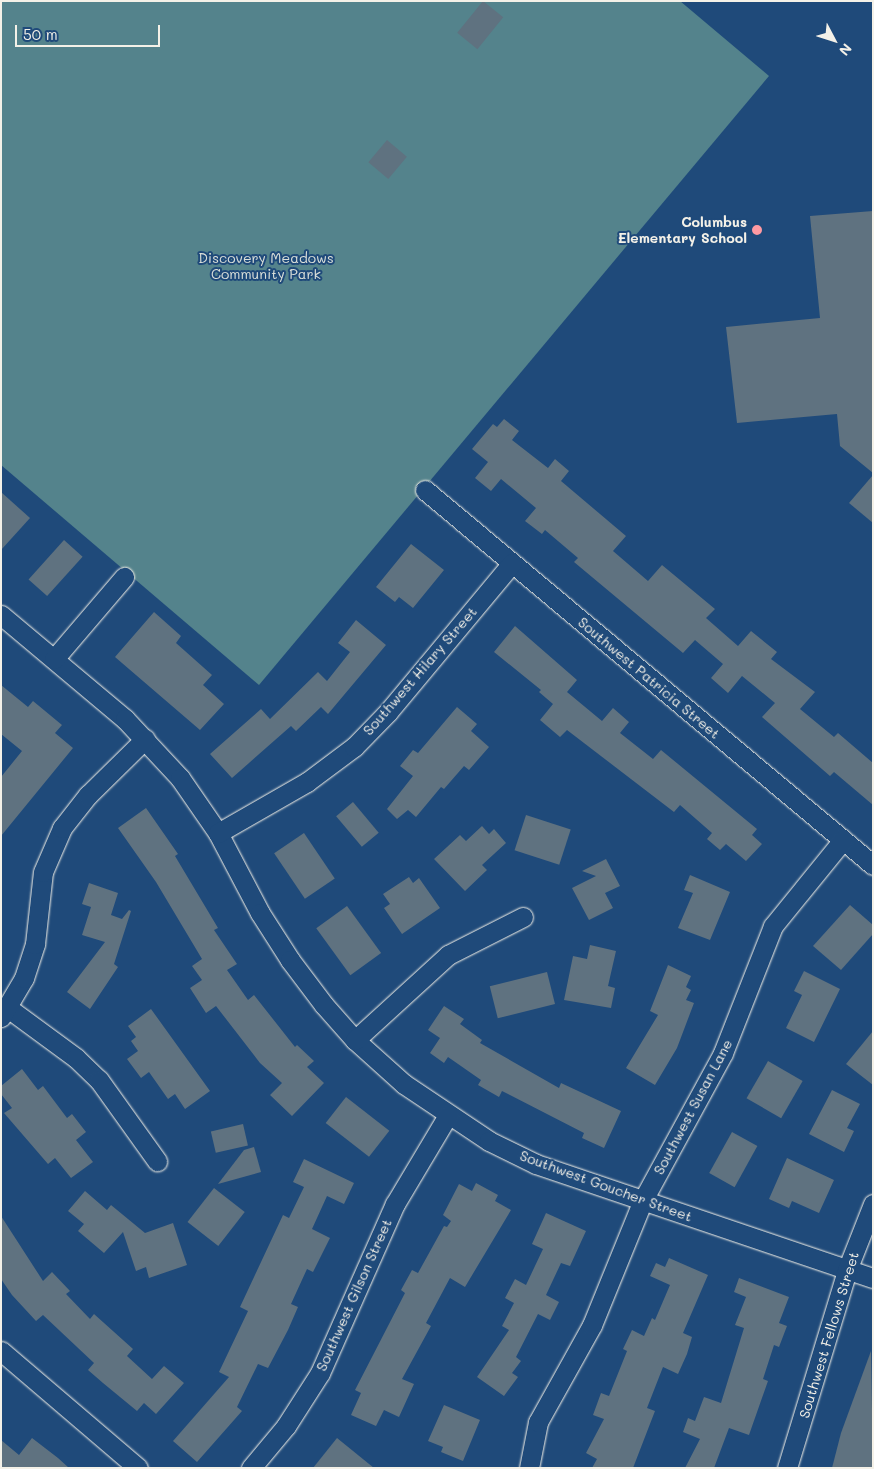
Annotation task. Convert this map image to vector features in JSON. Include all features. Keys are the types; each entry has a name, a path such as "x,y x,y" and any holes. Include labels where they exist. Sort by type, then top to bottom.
{"street":[{"name":"Southwest Patricia Street","path":"425,490 873,865"},
{"name":"Southwest Hilary Street","path":"218,833 307,782 354,747 388,712 512,563"},
{"path":"54,659 124,577"},
{"name":"Southwest Goucher Street","path":"1,615 145,739 180,778 218,833 260,913 290,960 324,1006 355,1040 404,1084 489,1141 536,1164 873,1278"},
{"path":"145,739 88,795 62,828 43,872 35,944 24,978 5,1013 76,1058 99,1080 157,1161"},
{"name":"Southwest Susan Lane","path":"529,1468 538,1422 592,1325 643,1200 724,1053 773,926 843,840"},
{"path":"355,1040 448,955 523,917"},
{"name":"Southwest Gilson Street","path":"251,1468 286,1426 320,1373 395,1204 448,1115"},
{"name":"Southwest Fellows Street","path":"787,1468 847,1270 873,1204"},
{"path":"1,1351 138,1468"}],"green space":[{"name":"Discovery Meadows Community Park","path":"1,1 680,1 769,76 259,685 1,465"}],"building":[{"path":"483,1 503,17 477,49 457,33"},
{"path":"387,140 407,157 388,179 368,162"},
{"path":"873,211 873,473 840,446 837,414 737,423 726,327 820,318 810,216"},
{"path":"504,419 519,431 512,440 548,468 555,459 569,471 561,481 626,536 613,551 648,581 662,565 715,609 706,618 738,646 751,631 777,652 771,659 815,692 800,709 834,737 838,733 873,763 873,805 834,772 830,776 762,717 775,703 742,676 728,693 711,678 723,664 695,640 683,653 574,562 578,558 545,530 542,534 525,521 536,508 501,479 491,491 475,478 488,462 472,449 493,424 497,427"},
{"path":"873,475 873,523 849,503"},
{"path":"1,492 30,518 1,550"},
{"path":"64,540 83,557 47,596 29,579"},
{"path":"411,544 444,570 413,608 399,597 395,602 376,587"},
{"path":"154,612 181,636 176,643 212,675 203,685 224,704 200,730 115,657"},
{"path":"356,620 386,645 328,714 321,707 296,731 291,726 232,778 210,754 261,709 270,719 318,672 327,681 350,652 338,643"},
{"path":"515,626 577,680 567,692 602,721 613,708 629,722 620,733 653,759 661,750 757,829 752,835 762,844 746,861 726,844 720,850 707,839 712,833 680,805 674,812 567,730 560,737 540,720 553,704 539,692 541,690 494,652"},
{"path":"1,685 28,707 33,701 62,725 55,733 73,748 1,836 1,777 22,751 1,734"},
{"path":"457,707 477,724 471,731 489,747 469,770 464,766 444,789 441,787 416,817 408,810 397,819 387,809 413,776 400,766 413,750 418,753"},
{"path":"353,802 379,833 362,847 336,816"},
{"path":"146,808 178,854 175,856 218,928 214,930 237,964 227,970 248,1000 254,995 295,1047 297,1045 314,1061 307,1067 324,1083 292,1116 270,1095 282,1083 260,1063 216,1006 206,1013 190,988 202,980 192,966 202,959 156,882 118,828"},
{"path":"526,815 571,830 559,865 515,850"},
{"path":"482,826 489,834 494,829 506,843 482,865 487,870 465,891 434,859 460,835 466,841"},
{"path":"304,833 335,879 305,899 274,853"},
{"path":"606,859 620,886 605,893 613,908 589,920 572,888 596,876 582,871"},
{"path":"690,875 730,892 710,940 678,928 693,893 684,890"},
{"path":"409,877 413,883 419,878 440,908 402,934 384,908 390,904 383,894"},
{"path":"89,883 118,893 111,915 122,919 129,910 131,911 114,964 118,967 90,1009 67,992 105,942 82,935 91,907 82,904"},
{"path":"850,905 873,925 873,934 841,970 813,946"},
{"path":"347,906 381,953 350,975 316,928"},
{"path":"590,945 616,951 608,986 615,988 611,1008 564,1000 573,956 587,959"},
{"path":"668,965 691,976 686,987 691,990 686,1000 694,1003 677,1048 655,1085 626,1068 658,1015 650,1011"},
{"path":"804,971 840,989 814,1042 786,1028 802,995 794,991"},
{"path":"547,972 555,1004 498,1018 490,986"},
{"path":"444,1006 464,1019 460,1024 482,1040 480,1043 559,1088 561,1083 621,1111 604,1148 582,1138 584,1133 502,1091 499,1097 478,1085 481,1080 448,1057 444,1063 430,1053 440,1038 428,1030"},
{"path":"151,1009 210,1091 185,1109 175,1094 168,1099 149,1072 141,1078 127,1059 138,1051 131,1041 136,1037 128,1026"},
{"path":"873,1031 873,1085 846,1064"},
{"path":"768,1061 803,1081 781,1118 746,1098"},
{"path":"22,1069 38,1090 43,1086 67,1118 72,1114 86,1132 76,1140 93,1162 71,1178 55,1158 48,1164 4,1113 12,1108 1,1094 1,1086"},
{"path":"832,1090 860,1104 847,1128 854,1131 844,1152 809,1134"},
{"path":"346,1097 389,1131 369,1157 326,1123"},
{"path":"243,1124 248,1145 216,1153 211,1131"},
{"path":"732,1132 757,1146 735,1187 709,1173"},
{"path":"254,1147 261,1172 218,1184 244,1150"},
{"path":"787,1158 834,1180 819,1213 792,1201 789,1208 769,1199"},
{"path":"304,1159 354,1183 344,1204 327,1196 312,1229 330,1238 313,1272 307,1269 291,1304 298,1307 288,1330 268,1368 258,1364 237,1407 242,1411 197,1462 173,1441 229,1377 219,1372 248,1311 240,1307 283,1215 289,1218 304,1187 293,1182"},
{"path":"476,1183 498,1195 495,1201 511,1210 465,1287 450,1278 426,1323 431,1326 402,1379 414,1384 399,1417 384,1410 376,1426 351,1415 361,1393 355,1390 405,1293 401,1290 412,1270 418,1273 444,1226 447,1227 451,1221 443,1215 459,1184 472,1191"},
{"path":"214,1188 245,1212 218,1246 188,1222"},
{"path":"85,1191 107,1210 111,1205 145,1233 173,1223 187,1265 149,1278 146,1267 136,1271 123,1232 104,1253 78,1231 84,1224 68,1211"},
{"path":"546,1213 586,1231 570,1266 561,1263 546,1295 559,1302 550,1320 538,1314 516,1357 521,1361 512,1373 518,1377 504,1396 477,1377 509,1330 502,1326 514,1303 505,1298 515,1279 526,1285 543,1249 532,1244"},
{"path":"1,1216 43,1281 52,1272 70,1291 66,1294 90,1319 94,1314 133,1349 127,1356 152,1379 164,1366 184,1383 156,1414 144,1403 137,1411 103,1383 88,1370 94,1363 43,1315 36,1321 12,1295 1,1279"},
{"path":"669,1258 708,1275 683,1333 692,1337 687,1354 678,1374 663,1367 647,1408 655,1411 633,1468 592,1468 597,1459 586,1453 604,1419 593,1415 601,1393 609,1396 627,1351 623,1349 632,1330 644,1336 652,1318 655,1320 670,1285 650,1276 656,1263 665,1267"},
{"path":"739,1278 789,1297 779,1323 787,1326 779,1347 774,1345 763,1379 768,1381 749,1435 729,1428 714,1468 685,1468 700,1439 683,1432 688,1418 695,1421 704,1397 721,1403 744,1328 735,1325 746,1297 734,1292"},
{"path":"871,1351 873,1468 832,1468 841,1433"},
{"path":"444,1405 480,1420 463,1461 441,1452 443,1447 428,1441"},
{"path":"32,1438 69,1468 1,1468 1,1440 19,1455"},
{"path":"337,1438 374,1468 313,1468"}],"place":[{"name":"Columbus Elementary School","path":"757,230"}]}
